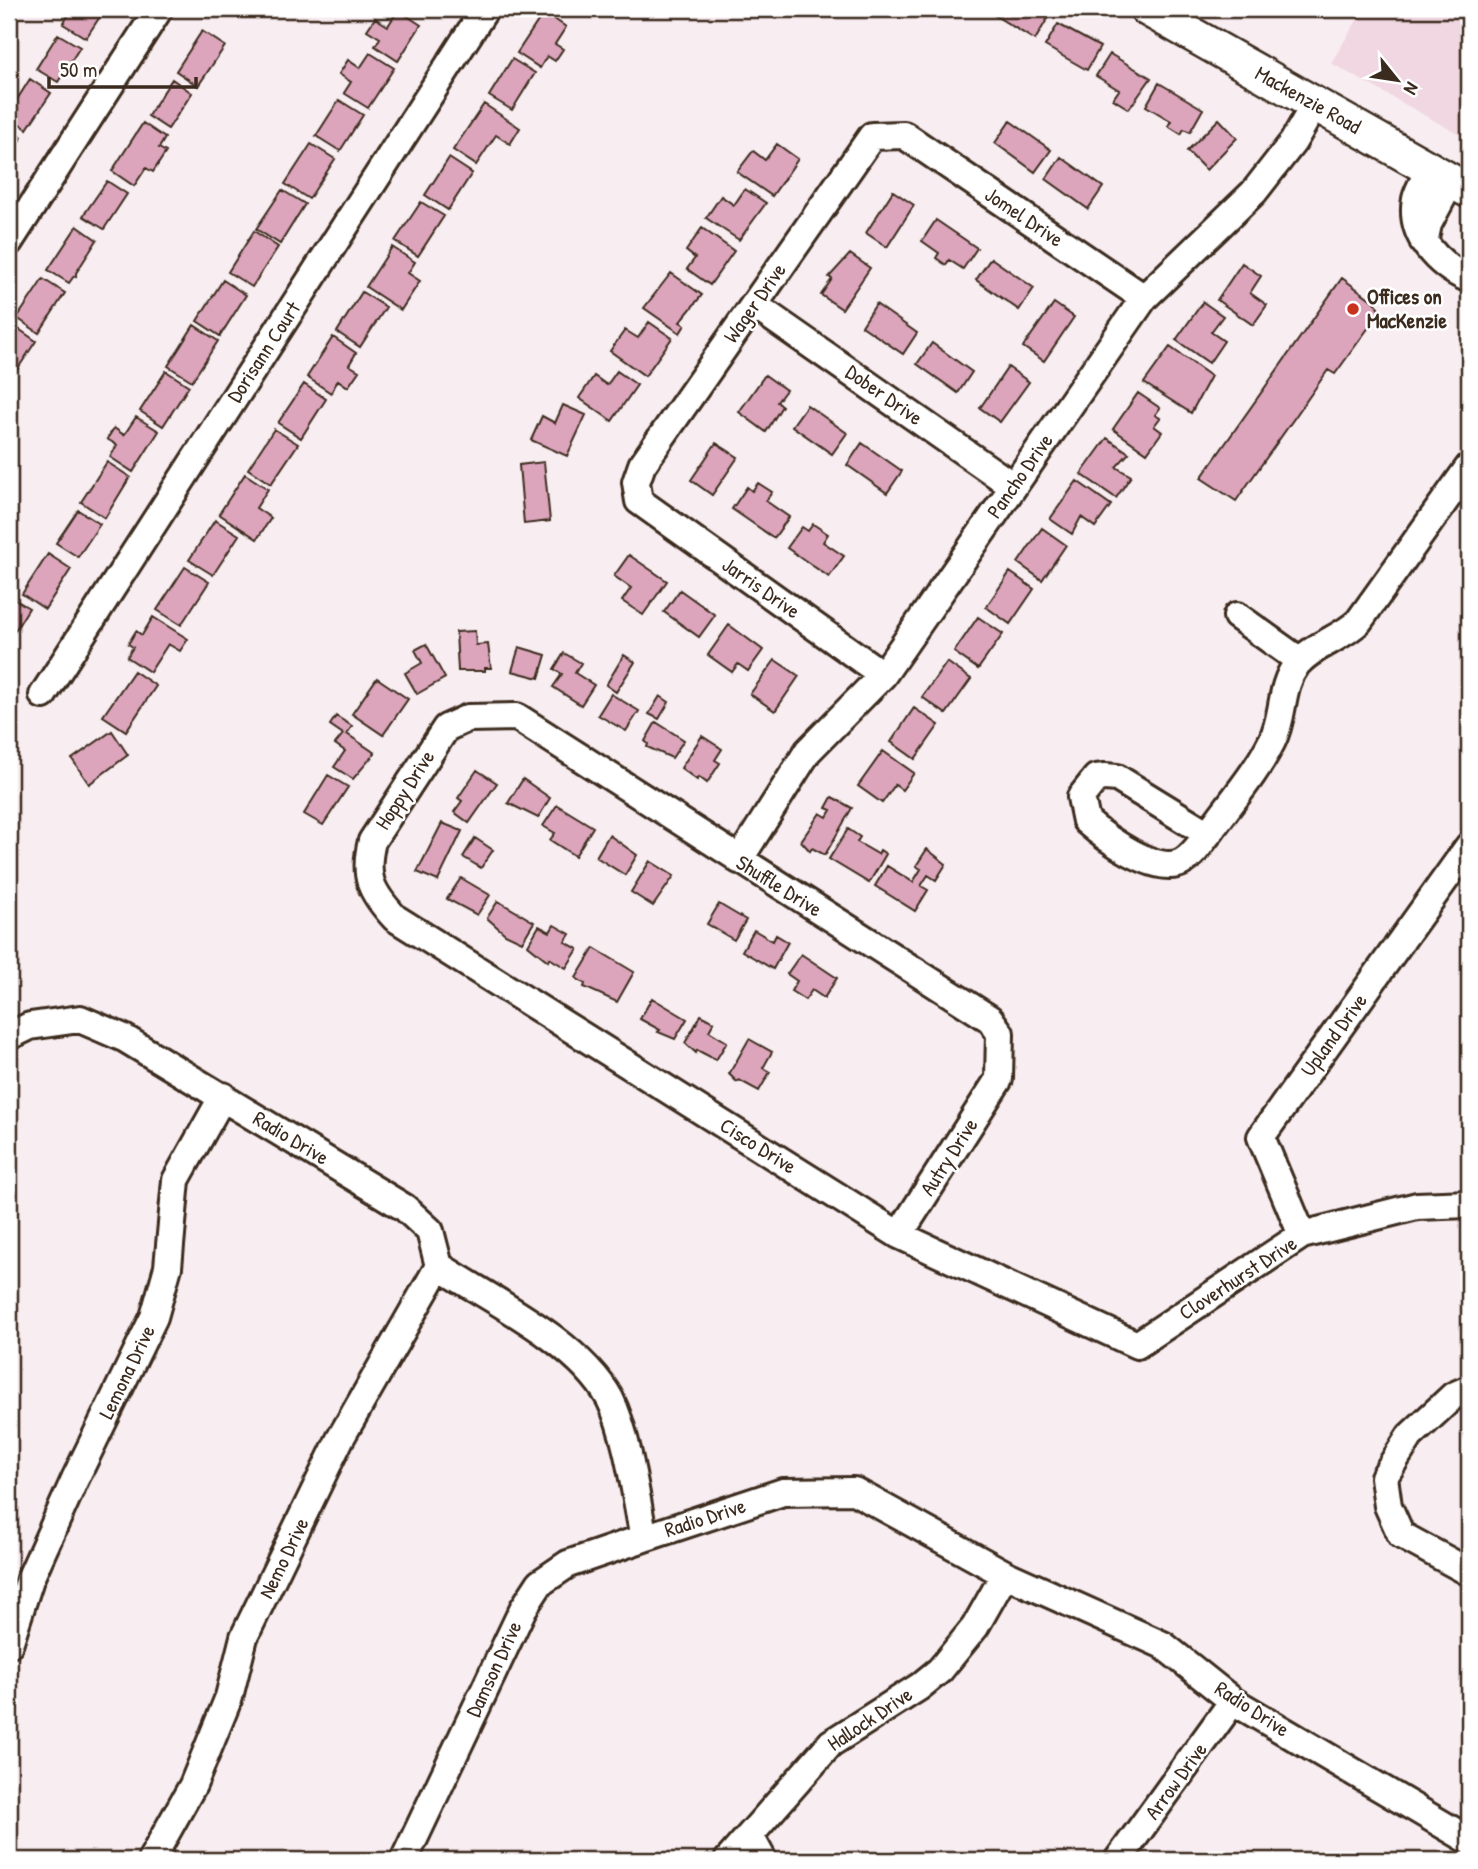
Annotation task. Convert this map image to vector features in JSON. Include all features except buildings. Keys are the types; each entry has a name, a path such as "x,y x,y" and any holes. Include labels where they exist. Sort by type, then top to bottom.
{"main road":[{"name":"Mackenzie Road","path":"1147,9 1450,180"}],"street":[{"path":"9,242 159,9"},
{"name":"Dorisann Court","path":"43,695 485,9"},
{"name":"Pancho Drive","path":"739,860 808,751 883,675 1144,298 1254,192 1293,142 1315,104"},
{"name":"Jomel Drive","path":"904,135 1144,298"},
{"name":"Wager Drive","path":"639,502 636,482 642,464 872,136 904,135"},
{"path":"1450,180 1428,224 1424,243 1458,272"},
{"name":"Dober Drive","path":"754,305 1013,486"},
{"path":"1208,834 1274,738 1283,690 1300,661 1348,632 1359,621 1469,467"},
{"name":"Jarris Drive","path":"639,502 883,675"},
{"path":"1237,616 1300,661"},
{"name":"Shuffle Drive","path":"517,717 990,1019 1000,1033 999,1079"},
{"name":"Hoppy Drive","path":"395,918 376,898 368,877 372,841 446,728 468,718 517,717"},
{"name":"Upland Drive","path":"1302,1236 1261,1137 1469,846"},
{"name":"Cisco Drive","path":"395,918 898,1235 1136,1345"},
{"name":"Radio Drive","path":"9,1036 30,1026 80,1019 124,1038 405,1208 430,1231 439,1266 571,1350 589,1370 610,1400 625,1449 645,1538 783,1492 854,1491 1005,1574 1163,1645 1233,1701 1469,1840"},
{"name":"Autry Drive","path":"898,1235 999,1079"},
{"name":"Lemona Drive","path":"9,1644 30,1579 75,1479 154,1317 168,1267 176,1180 223,1096"},
{"name":"Cloverhurst Drive","path":"1136,1345 1302,1236 1417,1206 1469,1204"},
{"name":"Nemo Drive","path":"151,1860 193,1785 229,1697 244,1637 340,1439 439,1266"},
{"path":"1469,1389 1453,1396 1410,1436 1384,1477 1388,1506 1401,1535 1469,1573"},
{"name":"Damson Drive","path":"404,1860 523,1609 540,1583 568,1564 645,1538"},
{"name":"Hallock Drive","path":"728,1860 831,1743 919,1687 940,1670 975,1627 1005,1574"},
{"name":"Arrow Drive","path":"1118,1860 1233,1701"},
{"path":"750,1836 763,1860"}],"shaded area":[{"path":"1364,9 1469,9 1469,140 1331,63"}],"place":[{"name":"Offices on MacKenzie","path":"1353,309"}]}
